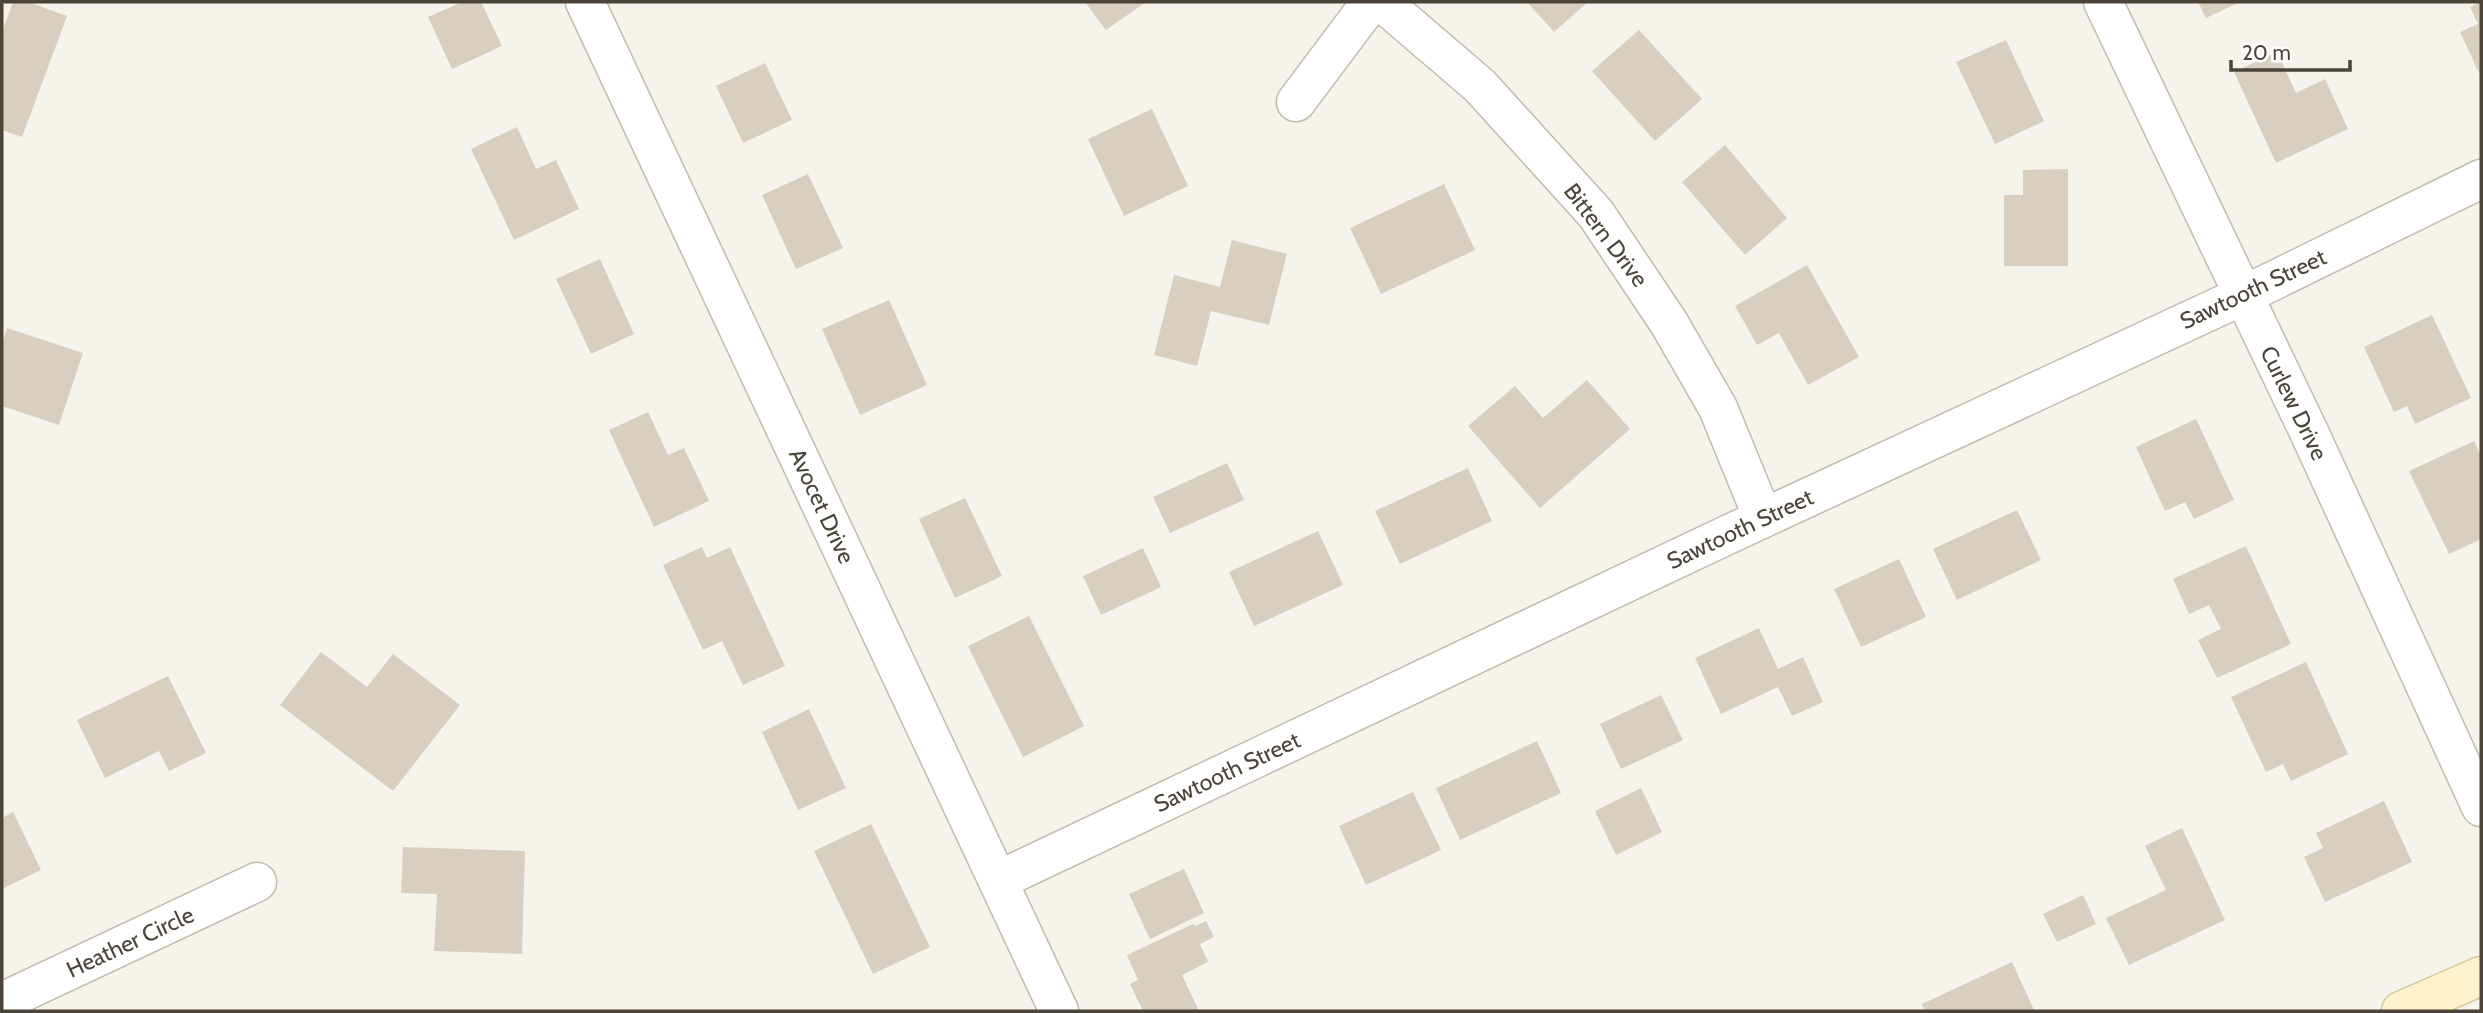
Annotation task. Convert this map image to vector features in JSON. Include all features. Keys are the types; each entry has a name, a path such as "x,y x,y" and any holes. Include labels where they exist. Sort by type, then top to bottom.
{"main road":[{"path":"2401,1011 2481,976"}],"street":[{"name":"Avocet Drive","path":"585,2 1059,1011"},
{"path":"1296,102 1371,2"},
{"name":"Bittern Drive","path":"1382,2 1480,86 1596,214 1669,323 1718,408 1763,518"},
{"name":"Curlew Drive","path":"2103,2 2309,432 2481,807"},
{"name":"Sawtooth Street","path":"999,880 1763,518 2242,296 2481,179"},
{"name":"Heather Circle","path":"2,1002 257,882"}],"building":[{"path":"13,2 28,2 67,16 22,137 2,130 2,32"},
{"path":"462,2 481,2 502,46 452,69 428,17"},
{"path":"1085,2 1146,2 1106,30"},
{"path":"1527,2 1588,2 1554,32"},
{"path":"2198,2 2240,2 2206,18"},
{"path":"2481,2 2479,73 2460,32 2478,24 2470,7"},
{"path":"1639,30 1702,99 1655,141 1592,71"},
{"path":"2006,40 2044,121 1995,144 1956,62"},
{"path":"2277,52 2296,93 2325,79 2348,129 2276,163 2234,72"},
{"path":"765,63 792,120 743,143 716,86"},
{"path":"1152,109 1188,186 1124,216 1088,139"},
{"path":"517,127 536,169 556,160 579,209 514,240 471,149"},
{"path":"1725,145 1787,218 1745,255 1682,182"},
{"path":"2068,169 2068,266 2004,266 2004,195 2023,195 2023,170"},
{"path":"808,174 843,248 796,269 762,195"},
{"path":"1444,184 1475,250 1381,294 1350,228"},
{"path":"1232,240 1287,254 1269,325 1211,311 1197,366 1154,355 1174,275 1220,287"},
{"path":"600,259 634,334 591,354 556,279"},
{"path":"1807,265 1859,357 1808,385 1779,333 1757,345 1735,306"},
{"path":"889,300 927,385 860,415 822,329"},
{"path":"2432,315 2471,398 2415,424 2407,406 2394,412 2364,347"},
{"path":"7,328 83,353 59,425 2,406 2,344"},
{"path":"1587,380 1630,429 1540,508 1468,426 1515,386 1543,418"},
{"path":"648,412 668,455 684,448 709,501 654,527 609,430"},
{"path":"2196,419 2234,500 2194,519 2185,502 2165,511 2136,447"},
{"path":"2474,441 2481,456 2481,539 2449,554 2409,471"},
{"path":"1227,463 1244,500 1170,533 1153,497"},
{"path":"1468,468 1492,521 1400,564 1375,511"},
{"path":"965,498 1002,576 955,598 919,519"},
{"path":"2017,510 2041,560 1957,600 1933,549"},
{"path":"1318,531 1343,585 1254,626 1229,572"},
{"path":"2246,546 2291,644 2217,678 2198,640 2221,629 2209,605 2189,614 2173,579"},
{"path":"702,547 707,558 730,547 785,666 743,685 722,641 703,650 663,565"},
{"path":"1143,548 1161,587 1101,615 1083,576"},
{"path":"1899,559 1926,617 1861,647 1834,589"},
{"path":"1029,616 1084,726 1023,757 968,646"},
{"path":"1759,628 1778,669 1803,657 1823,702 1792,716 1778,687 1721,714 1695,658"},
{"path":"321,652 367,687 393,654 460,705 393,791 280,705"},
{"path":"2306,662 2348,754 2291,781 2283,764 2266,772 2231,697"},
{"path":"168,676 206,753 169,771 159,751 105,778 77,720"},
{"path":"1661,695 1683,740 1621,769 1600,724"},
{"path":"809,709 846,788 798,810 762,732"},
{"path":"1537,741 1561,793 1460,840 1436,788"},
{"path":"1641,788 1662,832 1616,855 1595,811"},
{"path":"1413,792 1441,850 1366,885 1339,826"},
{"path":"2384,801 2412,862 2325,902 2304,857 2323,848 2316,833"},
{"path":"13,812 41,870 2,889 2,818"},
{"path":"871,824 930,947 873,974 814,851"},
{"path":"2182,828 2225,920 2129,965 2106,918 2166,890 2145,846"},
{"path":"403,847 525,851 522,954 434,951 437,894 401,893"},
{"path":"1184,869 1204,913 1150,939 1129,894"},
{"path":"2083,895 2096,924 2057,942 2043,914"},
{"path":"1206,921 1214,937 1200,944 1208,962 1182,975 1199,1011 1143,1011 1130,984 1138,980 1127,955 1193,924 1195,926"},
{"path":"2012,962 2034,1010 1925,1011 1922,1004"}]}
